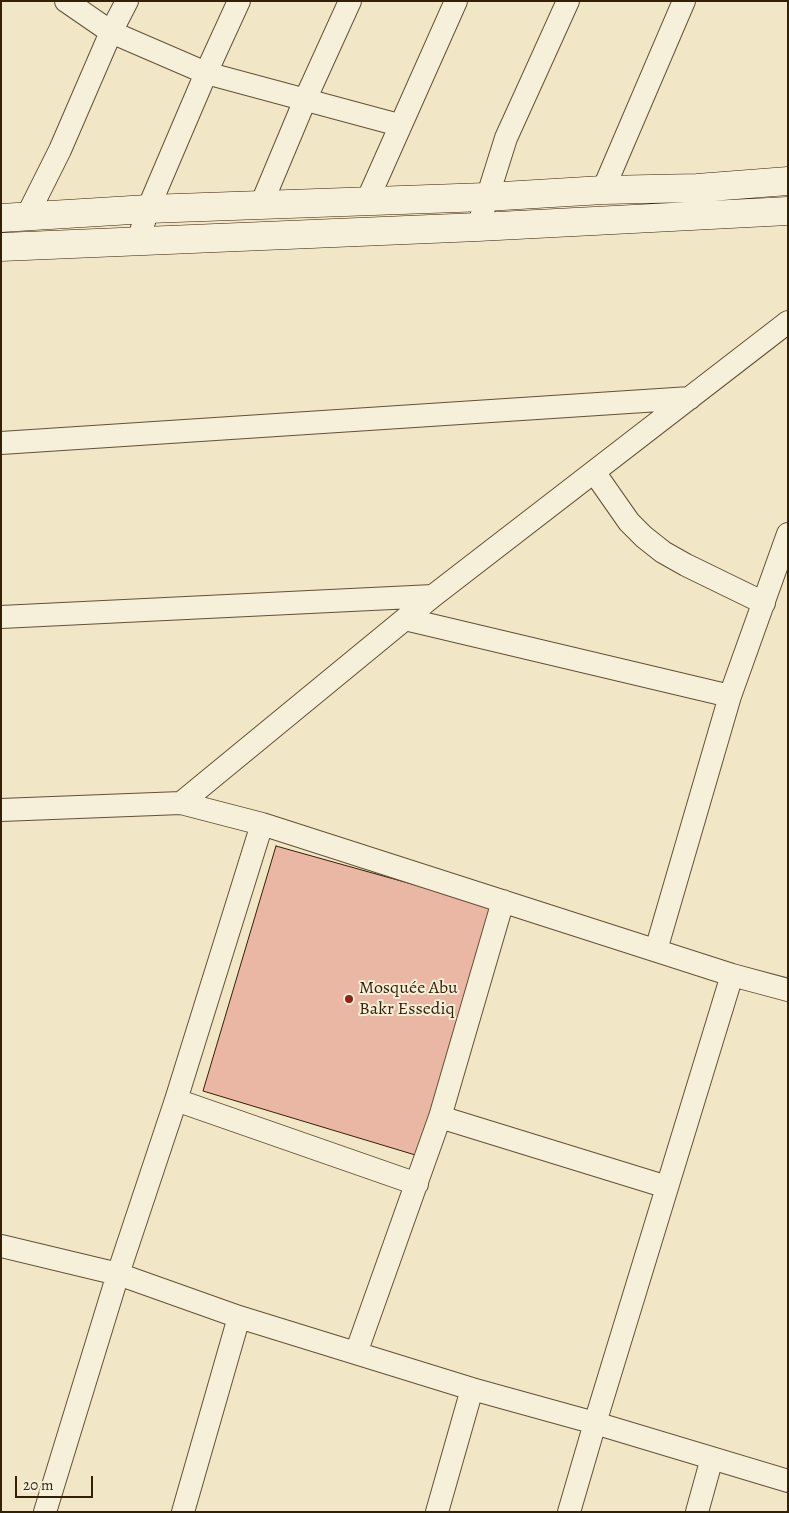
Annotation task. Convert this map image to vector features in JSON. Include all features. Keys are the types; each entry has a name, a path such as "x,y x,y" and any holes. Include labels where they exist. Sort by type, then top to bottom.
{"main road":[{"path":"14,217 148,209 486,197 603,190 696,188 788,181"},
{"path":"1,247 788,212"}],"street":[{"path":"66,1 111,32 206,73 399,125"},
{"path":"14,217 60,150 111,32 127,1"},
{"path":"138,241 148,209 239,1"},
{"path":"261,205 305,100 350,1"},
{"path":"367,201 399,125 456,1"},
{"path":"478,227 506,138 568,1"},
{"path":"603,190 684,1"},
{"path":"180,803 433,596 788,322"},
{"path":"1,443 690,398"},
{"path":"594,472 629,522 663,552 764,603"},
{"path":"656,950 730,696 788,534"},
{"path":"1,617 433,596"},
{"path":"405,619 730,696"},
{"path":"1,810 180,803 262,824 732,975 788,990"},
{"path":"45,1512 118,1274 176,1100 262,824"},
{"path":"356,1353 440,1117 503,901"},
{"path":"569,1512 732,975"},
{"path":"176,1100 416,1184"},
{"path":"440,1117 667,1187"},
{"path":"1,1246 118,1274 240,1317 472,1389 595,1423 788,1481"},
{"path":"184,1512 240,1317"},
{"path":"437,1512 472,1389"},
{"path":"697,1512 712,1458"}],"building":[{"name":"Mosquée Abu Bakr Essediq","path":"276,846 494,907 422,1157 203,1091"}],"place":[{"name":"Mosquée Abu Bakr Essediq","path":"349,999"}]}
